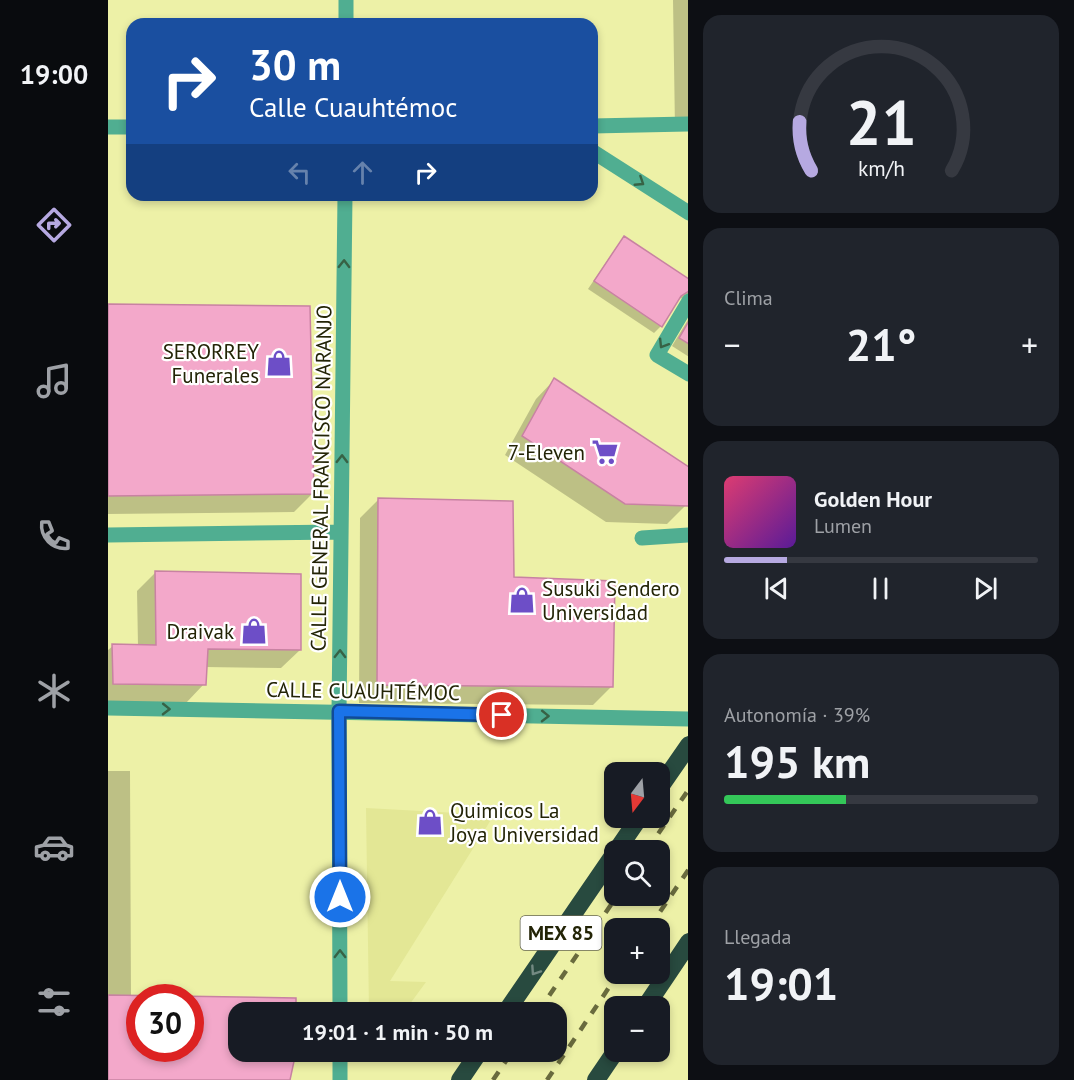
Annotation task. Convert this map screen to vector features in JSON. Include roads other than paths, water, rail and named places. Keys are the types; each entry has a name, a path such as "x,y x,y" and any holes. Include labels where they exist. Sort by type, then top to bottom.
{"highway":[{"path":"670,772 688,746"},
{"name":"MEX 85","path":"513,1002 604,869"},
{"path":"653,996 688,942"},
{"path":"460,1080 473,1062"},
{"path":"596,1080 608,1062"}],"street":[{"path":"346,0 346,18"},
{"path":"598,126 688,124"},
{"path":"108,127 126,127"},
{"path":"598,155 688,213"},
{"name":"CALLE GENERAL FRANCISCO NARANJO","path":"340,1002 339,711 345,201"},
{"path":"688,302 657,354 688,374"},
{"path":"108,535 341,532"},
{"path":"642,538 688,536"},
{"name":"CALLE CUAUHTÉMOC","path":"108,708 688,718"},
{"path":"340,1062 340,1080"}],"railway":[{"path":"654,840 688,790"},
{"path":"656,918 688,870"},
{"path":"545,1002 610,906"},
{"path":"547,1080 611,984"},
{"path":"493,1080 505,1062"}],"place":[{"name":"SERORREY Funerales","path":"279,363"},
{"name":"7-Eleven","path":"605,452"},
{"name":"Susuki Sendero Universidad","path":"522,600"},
{"name":"Draivak","path":"254,631"},
{"name":"Quimicos La Joya Universidad","path":"430,822"}]}
